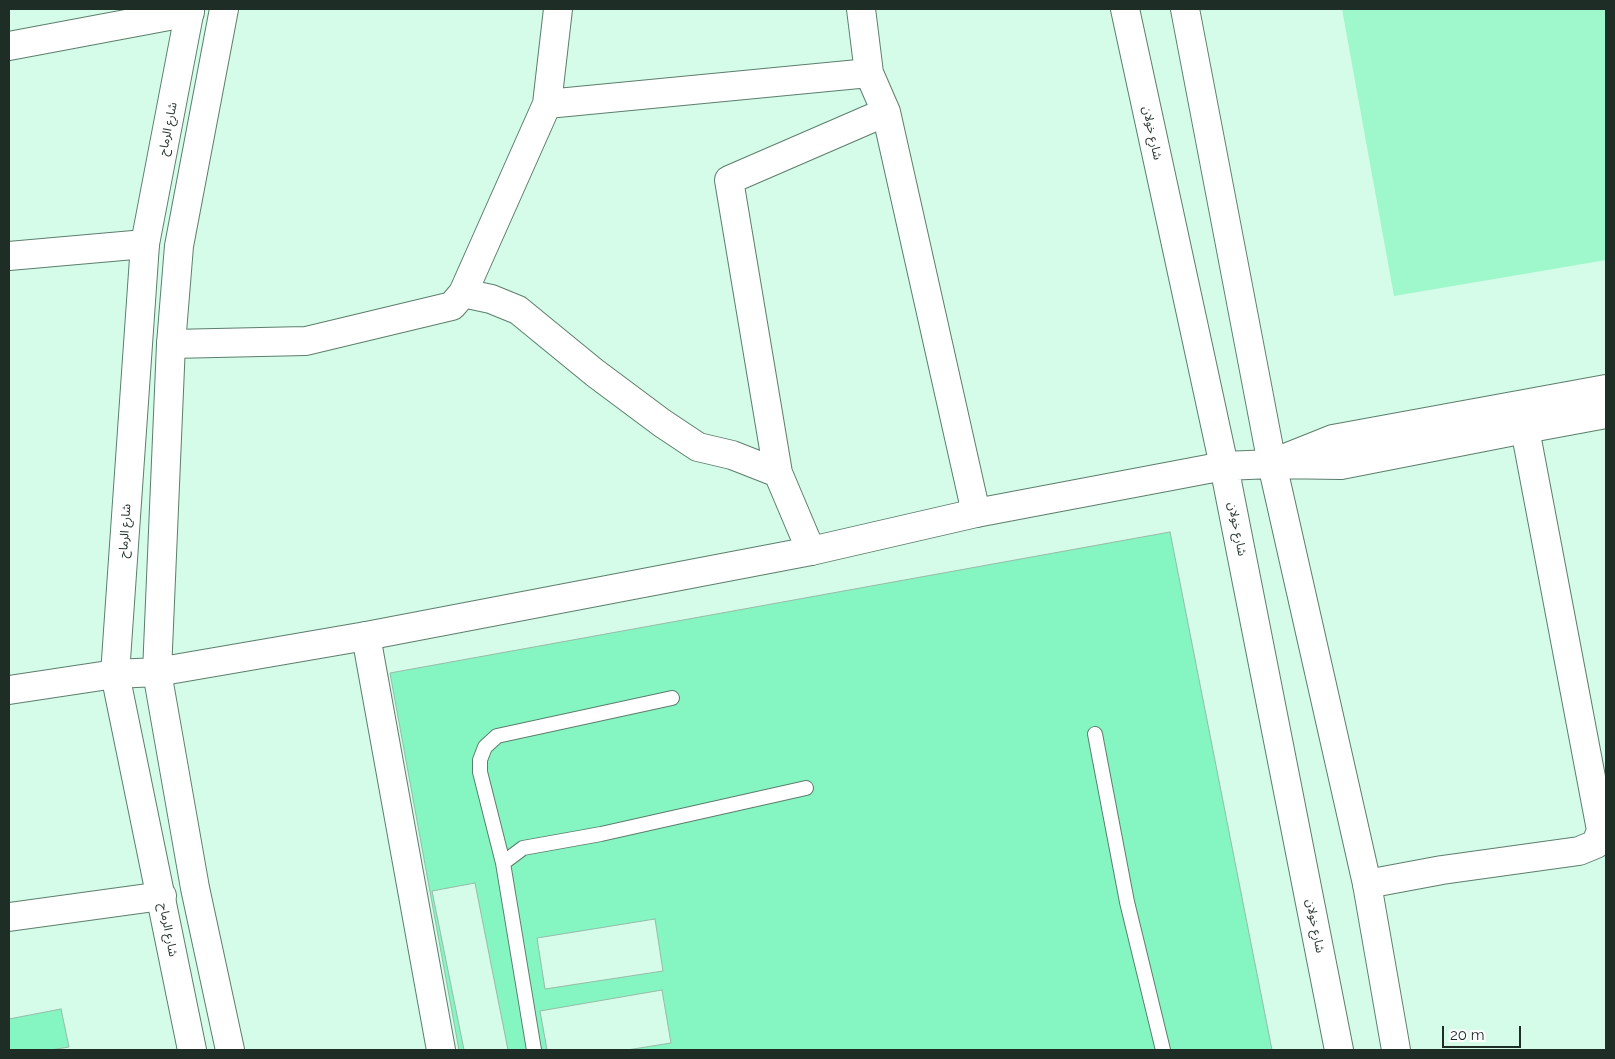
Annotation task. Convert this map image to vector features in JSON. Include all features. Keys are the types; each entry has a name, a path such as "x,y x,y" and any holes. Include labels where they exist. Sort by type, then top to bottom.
{"street":[{"path":"224,9 180,246 171,344 157,672 195,888 230,1050"},
{"path":"171,344 306,341 452,306 464,294 547,104 558,9"},
{"path":"861,9 869,73 886,112 976,513"},
{"name":"شارع خولان","path":"1125,9 1224,466 1340,1050"},
{"path":"1185,9 1272,464 1367,884 1396,1050"},
{"path":"9,46 196,10"},
{"name":"شارع الرماح","path":"192,1050 162,896 115,674 145,244 196,10"},
{"path":"547,104 869,73"},
{"path":"811,552 778,473 729,180 886,112"},
{"path":"9,256 145,244"},
{"path":"464,294 491,300 518,310 595,373 662,423 698,447 732,455 778,473"},
{"path":"1272,464 1333,439 1606,389"},
{"path":"9,690 115,674 157,672 366,636 811,552 976,513 1224,466 1272,464 1341,465 1525,428 1606,414"},
{"path":"1367,884 1442,870 1579,851 1596,844 1600,830 1525,428"},
{"path":"366,636 441,1050"},
{"path":"9,917 162,896"}],"lane":[{"path":"534,1050 503,863 480,772 480,760 485,747 497,736 672,698"},
{"path":"1095,734 1127,902 1163,1050"},
{"path":"503,863 523,848 601,834 806,788"}],"green space":[{"path":"1342,9 1606,9 1606,260 1394,296"}],"building":[{"path":"1170,532 1272,1050 459,1050 390,673"},
{"path":"475,883 508,1050 464,1050 432,891"},
{"path":"655,919 663,971 545,989 537,938"},
{"path":"662,990 671,1043 627,1050 547,1050 540,1011"},
{"path":"61,1009 69,1047 51,1050 9,1050 9,1019"}]}
